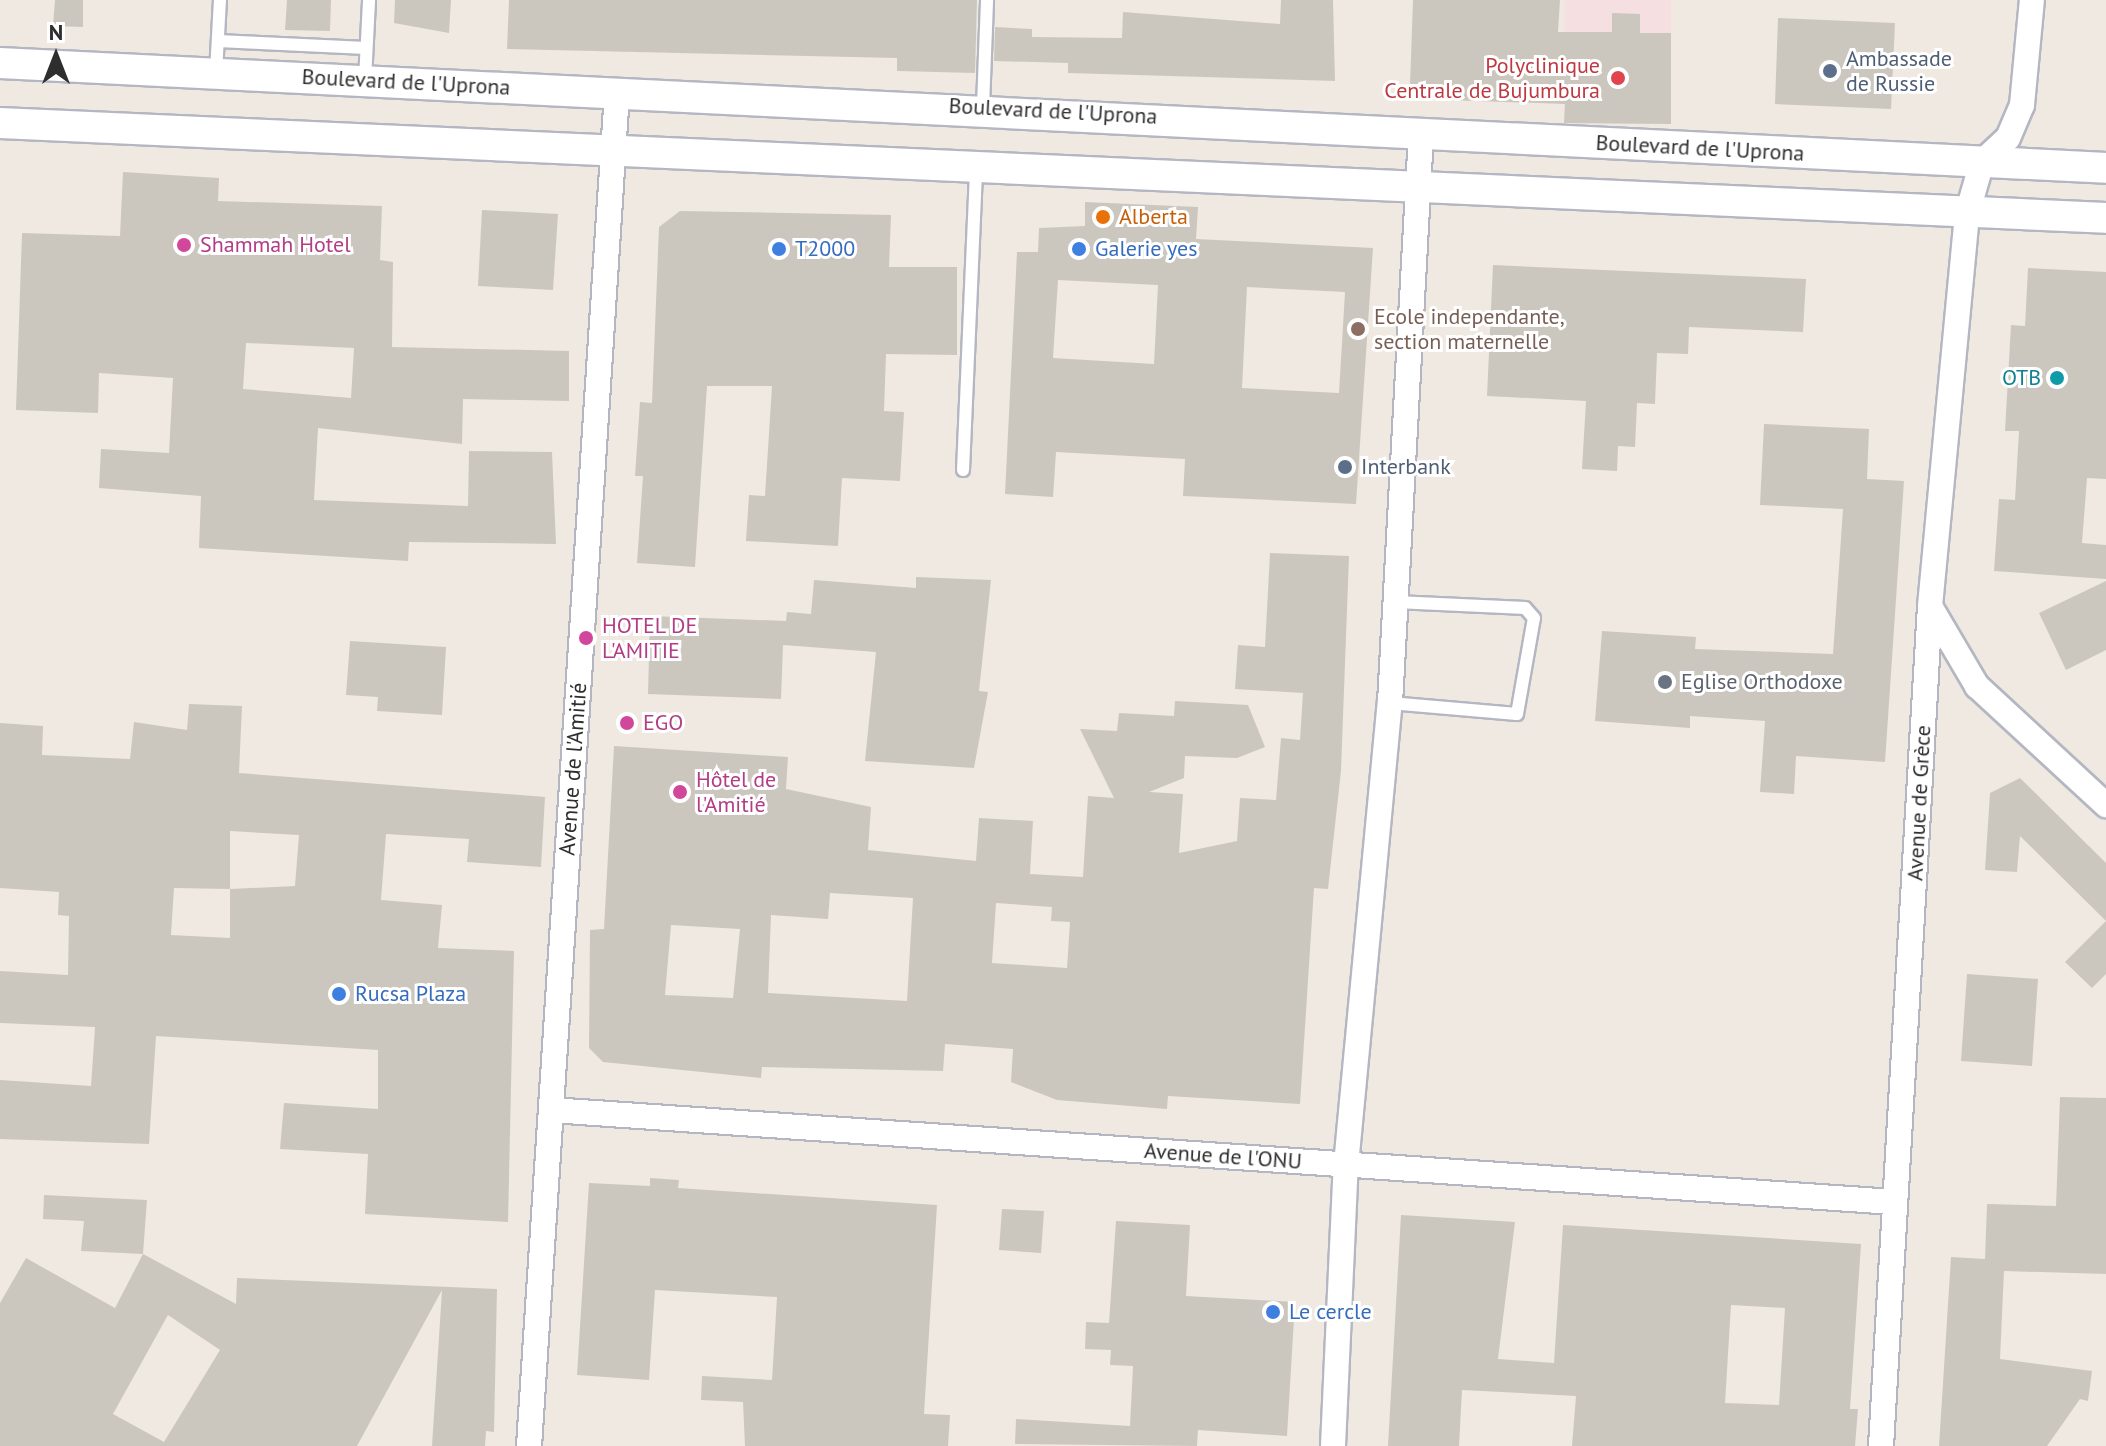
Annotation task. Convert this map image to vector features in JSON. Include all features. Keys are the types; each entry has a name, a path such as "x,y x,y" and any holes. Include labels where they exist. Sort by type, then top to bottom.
{"street":[{"path":"1982,162 2008,138 2022,105 2032,0"},
{"name":"Boulevard de l'Uprona","path":"0,63 983,106 1421,134 2106,168"},
{"name":"Avenue de l'Amitié","path":"529,1446 617,92"},
{"path":"0,123 1420,190 2106,218"},
{"path":"1333,1446 1346,1165 1390,703 1421,134"},
{"name":"Avenue de Grèce","path":"1881,1446 1930,606 1967,214 1982,162"},
{"path":"1930,606 1977,686 2106,805"},
{"name":"Avenue de l'ONU","path":"551,1110 1895,1202"}],"lane":[{"path":"216,73 220,0"},
{"path":"365,80 369,0"},
{"path":"983,106 987,0"},
{"path":"218,41 366,48"},
{"path":"963,470 976,167"},
{"path":"1390,703 1517,714 1534,618 1525,608 1396,602"}],"shaded area":[{"name":"Polyclinique Centrale de Bujumbura","path":"1565,0 1671,0 1671,124 1564,123"}],"building":[{"path":"55,0 83,0 83,27 53,26"},
{"path":"287,0 331,0 330,31 285,30"},
{"path":"395,0 451,0 449,33 394,23"},
{"path":"509,0 977,0 975,73 897,71 897,58 507,49"},
{"path":"1281,0 1333,0 1335,81 1068,73 1068,63 994,61 995,27 1032,29 1032,37 1122,38 1123,12 1280,24"},
{"path":"1413,0 1560,0 1558,32 1612,32 1612,13 1640,14 1640,33 1671,33 1671,124 1564,123 1565,104 1448,100 1448,86 1410,85"},
{"path":"1778,18 1895,23 1891,109 1775,104"},
{"path":"123,172 219,178 218,201 382,206 380,260 393,262 392,347 569,351 569,401 463,399 462,444 318,428 314,500 468,506 469,451 552,452 556,544 409,542 408,561 199,548 201,496 99,488 101,449 169,453 173,378 99,373 98,413 16,410 22,233 120,236","holes":["246,343 354,348 351,398 243,389"]},
{"path":"1085,202 1198,207 1196,239 1373,248 1356,504 1183,496 1185,459 1056,452 1053,497 1005,494 1017,252 1038,252 1039,228 1085,226","holes":["1058,280 1158,285 1154,364 1053,358","1247,287 1345,292 1339,393 1242,388"]},
{"path":"482,210 558,214 553,290 478,286"},
{"path":"680,211 891,215 889,267 957,267 957,355 886,354 884,411 904,412 900,481 842,478 838,546 746,541 749,495 765,496 772,386 707,386 695,567 637,563 643,476 635,476 640,402 652,403 659,227"},
{"path":"1493,265 1806,279 1803,332 1689,327 1688,354 1657,353 1655,404 1637,403 1635,447 1618,446 1617,471 1582,469 1586,401 1487,396"},
{"name":"OTB","path":"2028,268 2106,272 2106,479 2087,478 2082,543 2106,545 2106,579 1994,571 1999,499 2015,500 2019,431 2005,431 2011,325 2025,326"},
{"path":"1764,424 1869,429 1867,479 1904,481 1885,762 1796,756 1794,794 1760,792 1765,721 1690,716 1690,728 1595,721 1602,631 1696,637 1695,649 1833,654 1843,509 1760,505"},
{"path":"1270,553 1349,556 1341,771 1328,889 1314,888 1300,1104 1168,1096 1167,1109 1057,1100 1011,1082 1013,1049 945,1044 943,1071 762,1067 761,1078 603,1062 589,1048 590,930 604,929 614,746 788,757 786,789 871,807 868,850 976,861 979,818 1033,821 1030,874 1083,877 1088,796 1114,798 1080,729 1117,731 1119,713 1174,716 1175,701 1248,705 1265,747 1237,758 1185,756 1184,778 1149,792 1183,794 1179,853 1237,841 1240,798 1276,800 1281,738 1300,740 1303,693 1235,689 1238,645 1265,647","holes":["830,893 913,898 907,1001 768,993 771,915 828,919","996,903 1052,907 1051,921 1070,922 1067,968 992,963","671,925 740,929 733,998 665,995"]},
{"path":"916,577 991,580 979,691 988,692 974,768 865,761 876,652 783,645 781,699 648,694 650,616 786,621 787,612 811,614 814,580 916,588"},
{"path":"2106,581 2106,650 2066,670 2039,613"},
{"path":"350,641 446,647 442,715 377,711 378,697 346,695"},
{"path":"189,704 242,706 239,773 545,797 541,867 467,862 469,839 386,834 381,900 442,905 438,948 514,951 508,1222 365,1214 368,1154 280,1149 284,1103 378,1109 378,1050 156,1036 149,1144 0,1139 0,1080 91,1086 95,1027 0,1023 0,971 68,975 69,916 58,915 59,892 0,888 0,723 43,726 42,755 130,759 134,722 187,730","holes":["230,831 299,835 295,886 230,889","174,888 230,889 230,938 171,935"]},
{"path":"2020,778 2106,863 2106,921 2020,836 2017,872 1985,870 1990,793"},
{"path":"2106,921 2106,974 2092,988 2065,962"},
{"path":"1967,974 2038,979 2032,1066 1961,1061"},
{"path":"2060,1097 2106,1098 2106,1274 2004,1271 2000,1359 2092,1371 2088,1401 2080,1399 2047,1446 1939,1446 1951,1257 1985,1259 1987,1204 2056,1206"},
{"path":"650,1178 679,1180 678,1188 937,1205 924,1414 950,1415 948,1446 745,1446 743,1402 701,1400 702,1376 772,1380 777,1297 655,1290 649,1380 577,1375 589,1183 650,1186"},
{"path":"44,1195 147,1200 143,1254 81,1251 84,1221 43,1219"},
{"path":"1002,1209 1044,1211 1041,1253 999,1250"},
{"path":"1401,1215 1515,1222 1498,1359 1554,1363 1563,1225 1861,1244 1850,1409 1858,1409 1855,1446 1572,1446 1576,1396 1462,1390 1459,1446 1388,1446","holes":["1731,1305 1785,1308 1779,1405 1725,1403"]},
{"path":"1116,1221 1190,1225 1186,1296 1295,1302 1287,1436 1198,1430 1197,1446 1015,1444 1016,1419 1130,1426 1133,1366 1110,1365 1111,1350 1085,1349 1086,1322 1109,1323"},
{"path":"143,1254 236,1304 237,1278 497,1289 494,1432 486,1431 485,1446 432,1446 442,1290 357,1446 0,1446 0,1303 26,1258 115,1308","holes":["168,1315 220,1350 164,1442 113,1414"]}],"place":[{"name":"Ambassade de Russie","path":"1830,71"},
{"name":"Polyclinique Centrale de Bujumbura","path":"1618,78"},
{"name":"Alberta","path":"1103,217"},
{"name":"Shammah Hotel","path":"184,245"},
{"name":"T2000","path":"779,249"},
{"name":"Galerie yes","path":"1079,249"},
{"name":"Ecole independante, section maternelle","path":"1358,329"},
{"name":"OTB","path":"2057,378"},
{"name":"Interbank","path":"1345,467"},
{"name":"HOTEL DE L'AMITIE","path":"586,638"},
{"name":"Eglise Orthodoxe","path":"1665,682"},
{"name":"EGO","path":"627,723"},
{"name":"Hôtel de l'Amitié","path":"680,792"},
{"name":"Rucsa Plaza","path":"339,994"},
{"name":"Le cercle","path":"1273,1312"}]}
